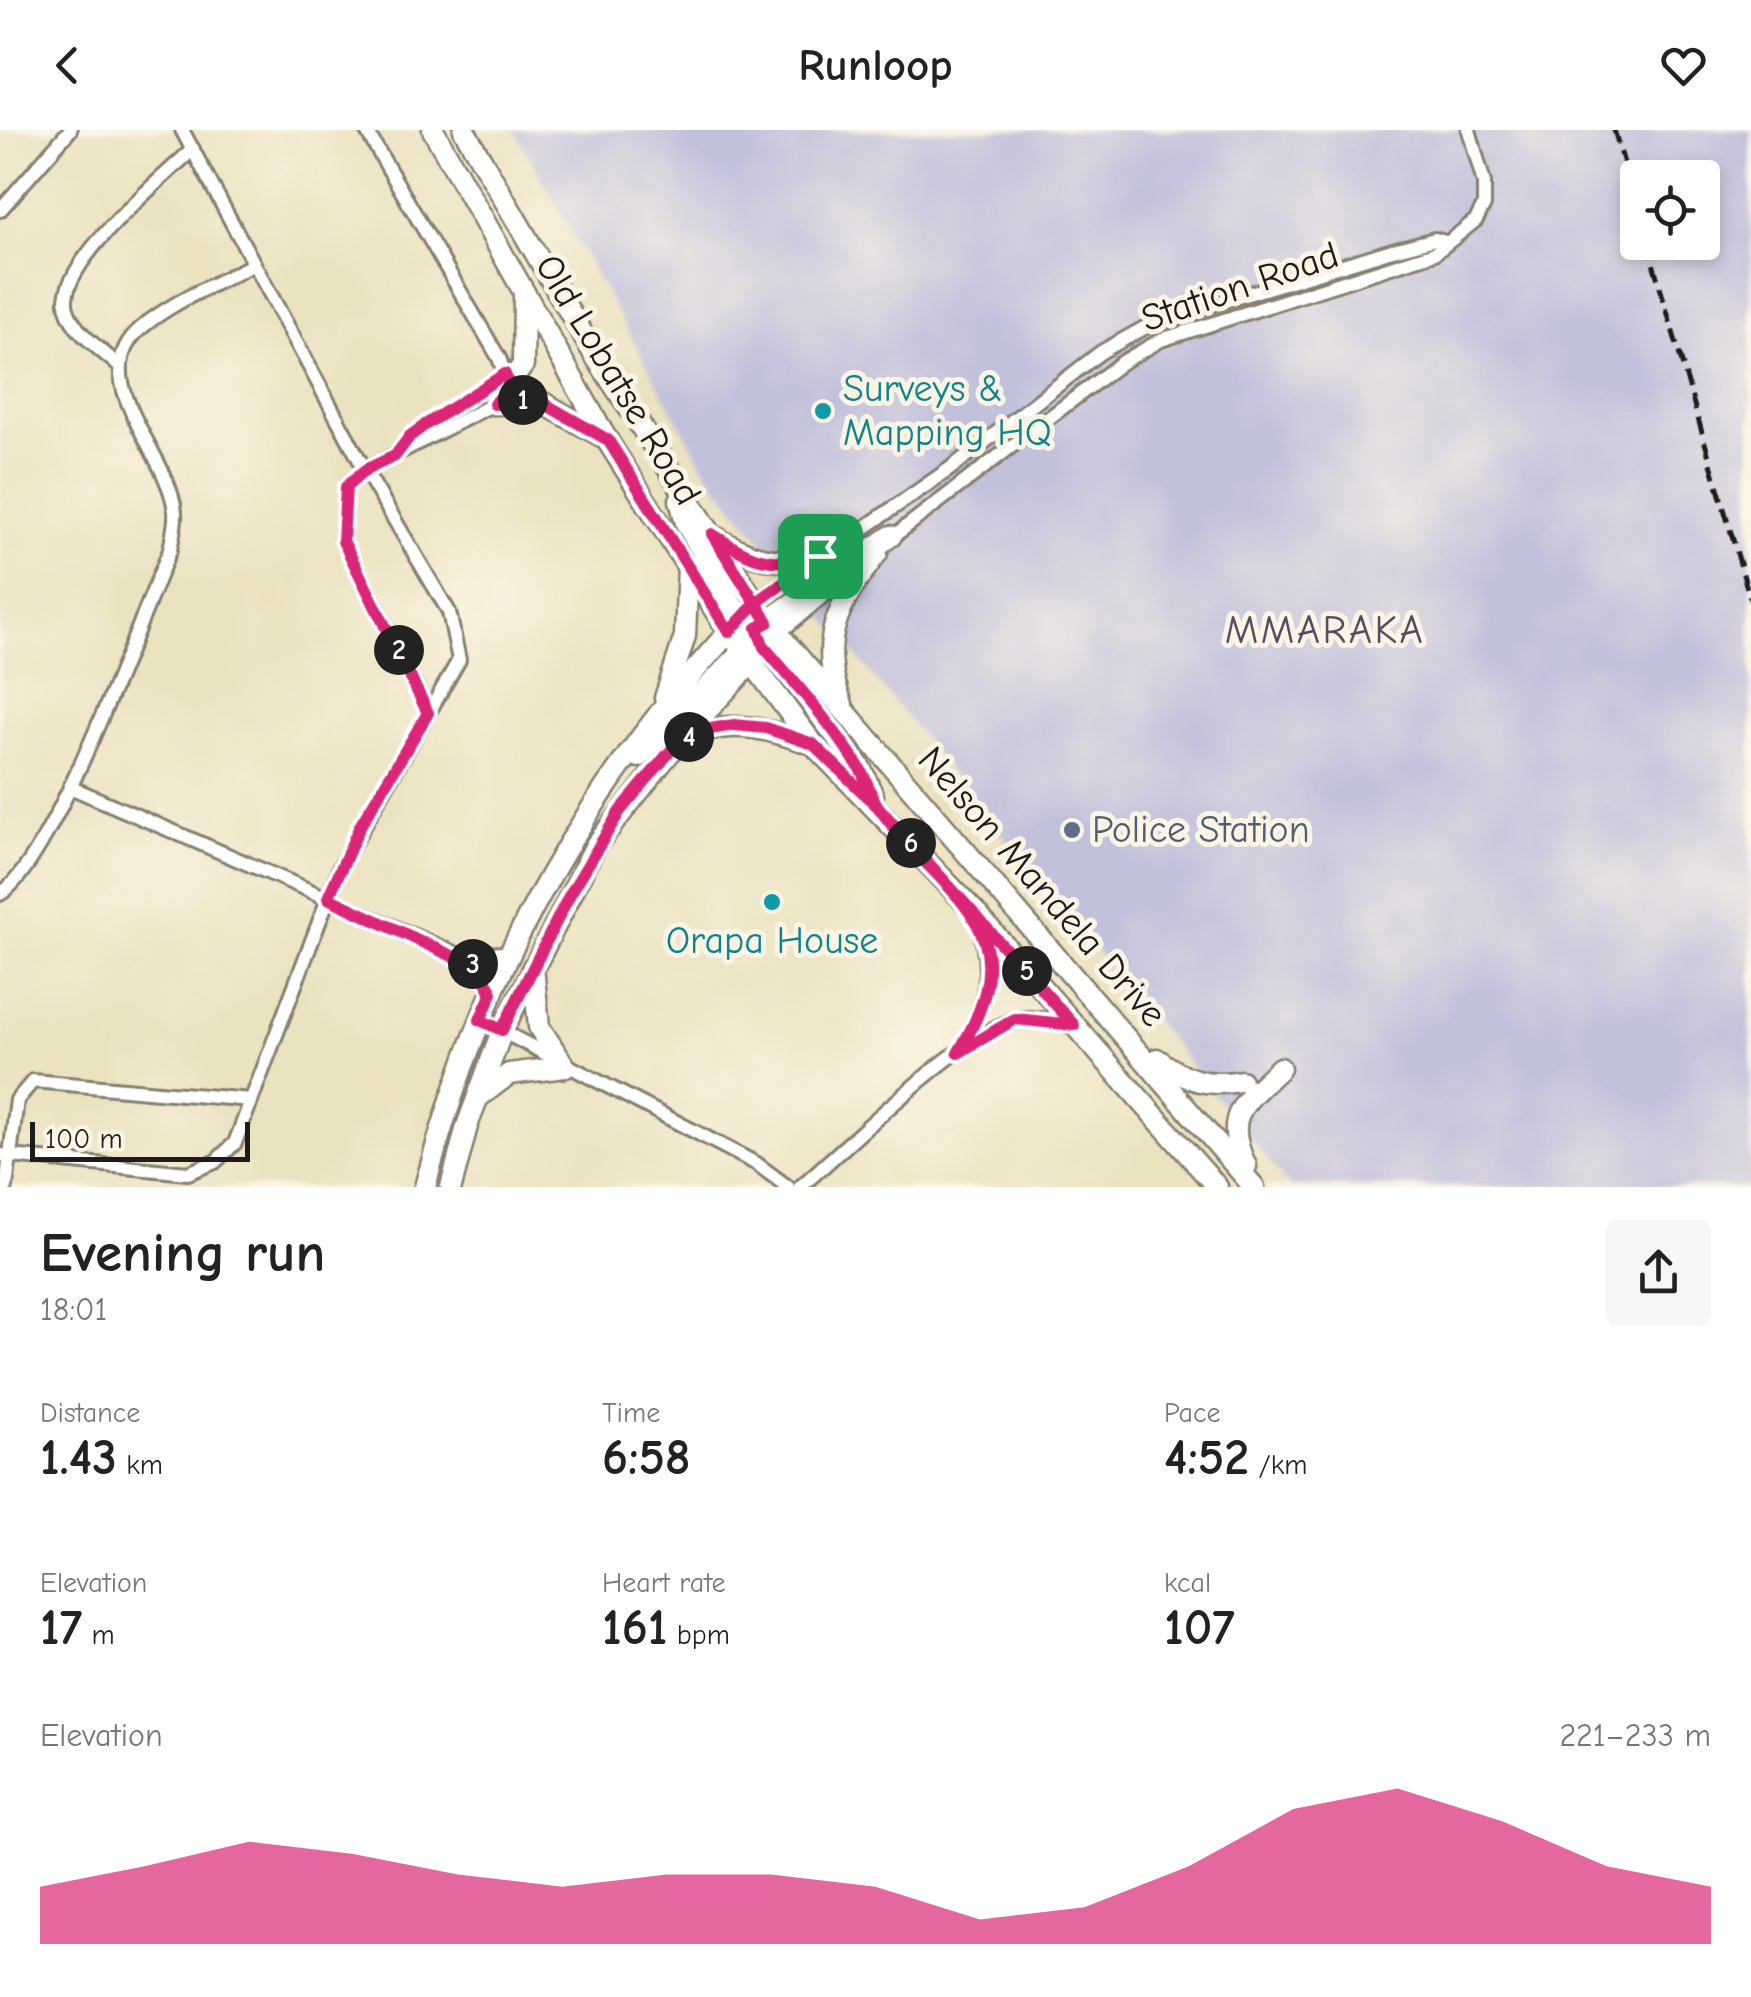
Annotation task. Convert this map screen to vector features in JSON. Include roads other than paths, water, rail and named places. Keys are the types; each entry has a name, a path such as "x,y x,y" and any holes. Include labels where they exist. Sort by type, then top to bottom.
{"main road":[{"name":"Old Lobatse Road","path":"433,130 608,440 688,564 754,637"},
{"name":"Old Lobatse Road","path":"464,130 677,488 756,603"},
{"path":"494,404 526,350 524,292"},
{"path":"494,404 543,403 608,440"},
{"path":"677,488 686,523 754,637 861,769 878,807"},
{"path":"712,534 762,562 784,564 820,556"},
{"path":"425,1187 444,1114 510,952 550,870 611,779 659,713 754,637 885,544"},
{"path":"848,718 834,682 832,636 847,592 885,544"},
{"path":"659,713 684,636 688,564"},
{"path":"452,1187 476,1101 532,965 596,846 754,637 756,603"},
{"path":"611,779 636,760 754,637"},
{"name":"Nelson Mandela Drive","path":"754,637 848,718 1256,1187"},
{"name":"Nelson Mandela Drive","path":"754,637 813,744 878,807 975,912 1217,1187"},
{"path":"678,742 704,730 748,725 813,744"},
{"path":"476,1101 509,1074 565,1067 539,1027 532,965"},
{"path":"1127,1037 1188,1079 1220,1085 1241,1081"},
{"path":"1256,1187 1237,1146 1236,1119 1244,1103 1280,1068"}],"street":[{"path":"0,210 70,130"},
{"path":"4,1155 188,1173 216,1162 235,1144 328,898 360,826 459,660 449,612 365,470 182,130"},
{"path":"366,130 507,381 410,436 395,456"},
{"path":"1445,242 1476,220 1484,205 1484,184 1469,130"},
{"path":"119,366 73,322 65,289 74,270 111,229 193,150"},
{"name":"Station Road","path":"820,556 951,468 1102,352 1154,322 1389,251 1434,239 1445,242 1436,253 1160,340 1120,363 885,544"},
{"path":"0,894 26,871 70,787 170,550 176,513 169,486 118,379 120,355 136,332 157,316 254,264"},
{"path":"428,713 343,541 346,487 365,470 494,404"},
{"path":"756,603 820,556"},
{"path":"70,787 454,953 480,969 492,993"},
{"path":"958,1053 977,1022 988,984 988,954 975,912"},
{"path":"454,953 494,956 510,952"},
{"path":"800,1187 958,1053 1015,1019 1074,1025"},
{"path":"480,1020 757,1164 788,1187"},
{"path":"6,1187 4,1155 18,1100 32,1081 251,1100"}],"railway":[{"path":"1614,130 1623,160"},
{"path":"1652,260 1751,602"}],"place":[{"name":"Surveys & Mapping HQ","path":"823,411"},
{"name":"Police Station","path":"1072,830"},
{"name":"Orapa House","path":"772,902"}],"district":[{"name":"MMARAKA","path":"1325,630"}]}
